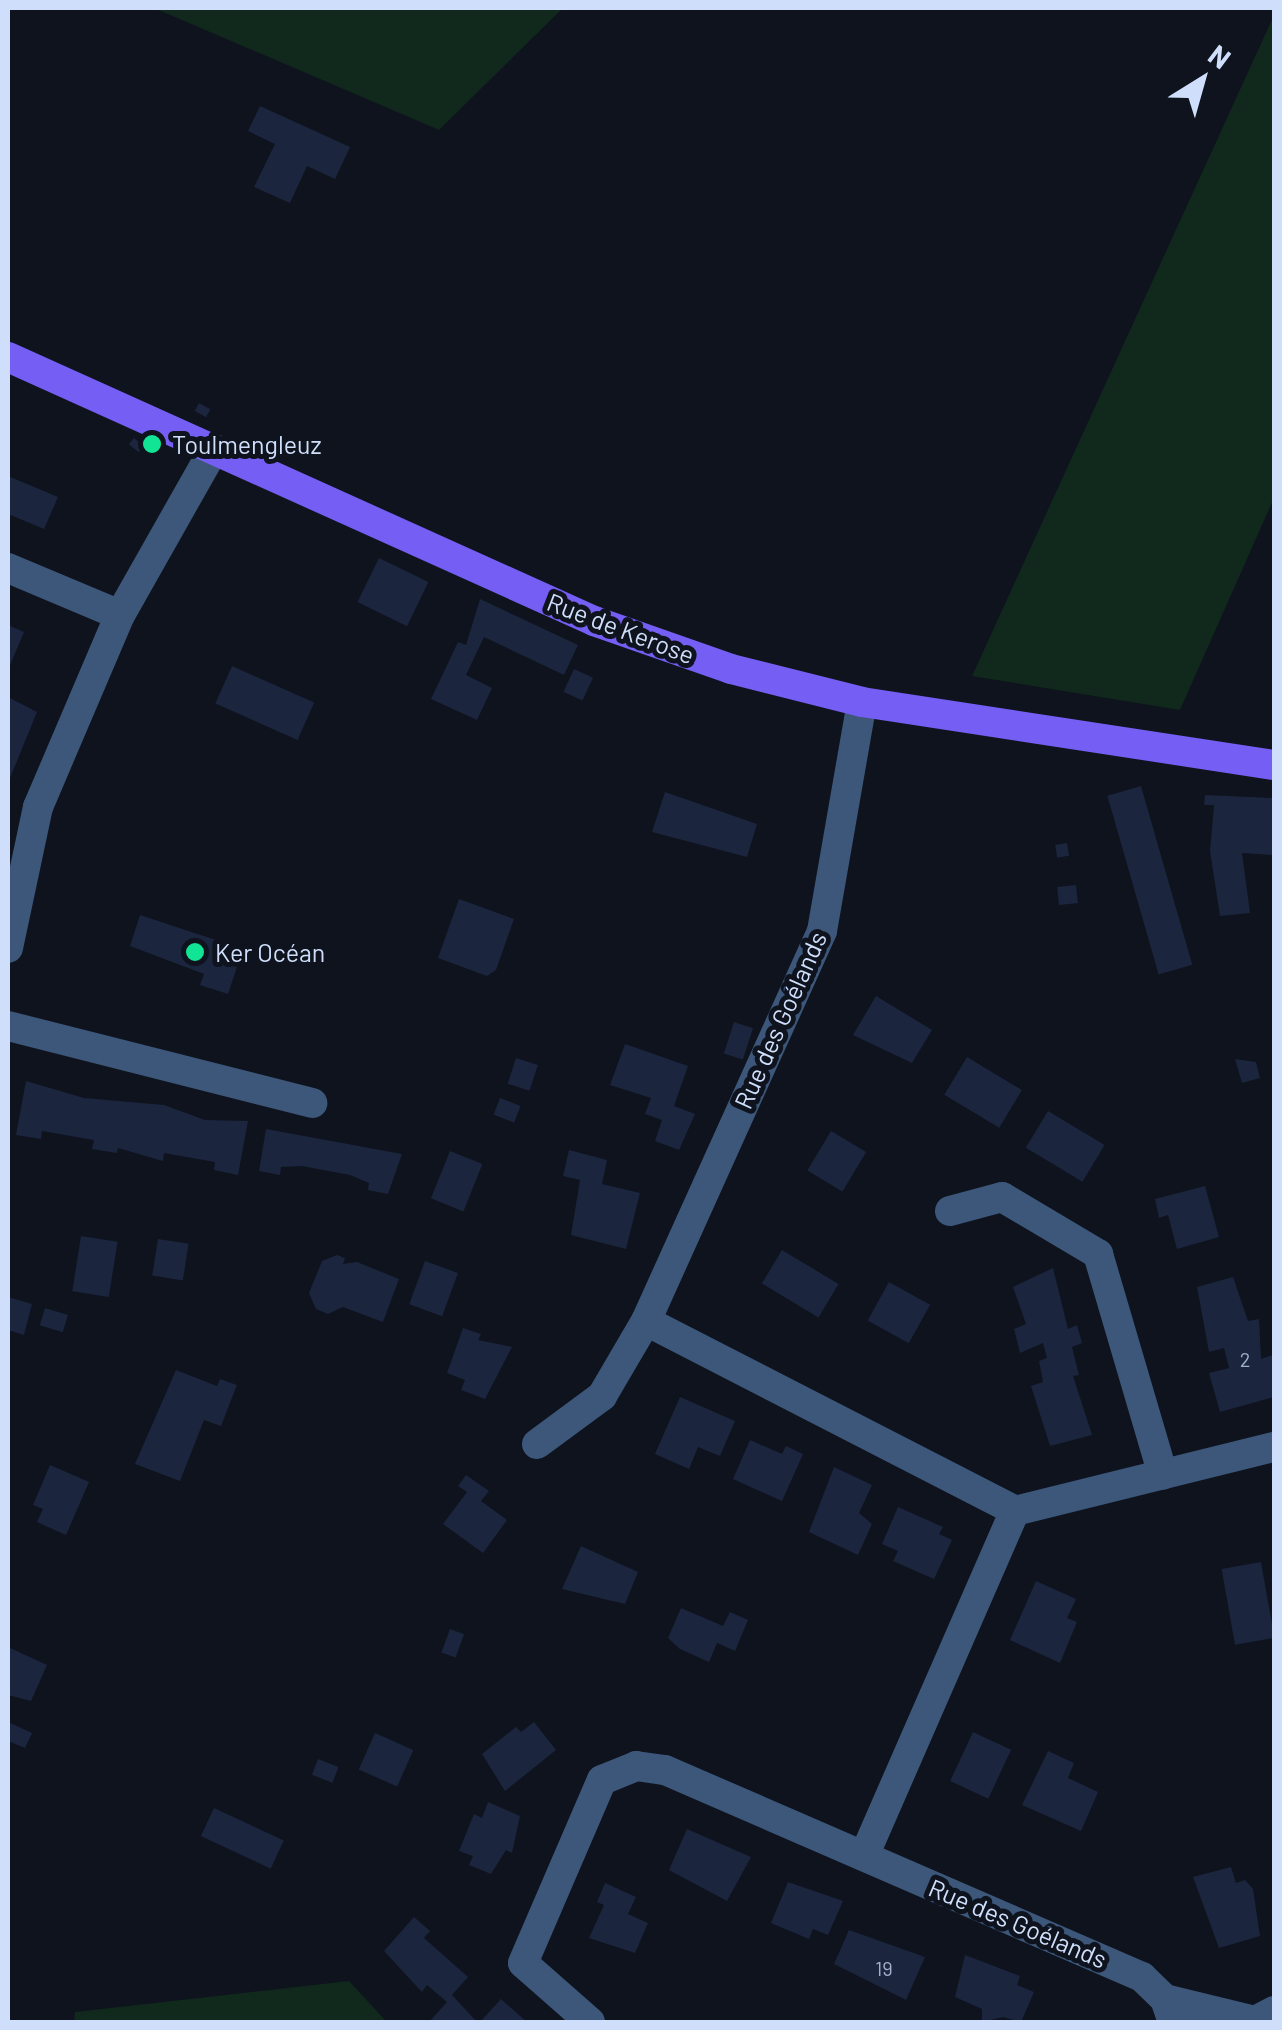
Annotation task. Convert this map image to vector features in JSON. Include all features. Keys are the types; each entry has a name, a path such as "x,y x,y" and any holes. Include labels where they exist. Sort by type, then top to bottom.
{"main road":[{"name":"Rue de Kerose","path":"8,356 594,621 731,670 862,702 1274,764"}],"street":[{"path":"8,948 38,808 120,615 214,449"},
{"path":"8,568 120,615"},
{"name":"Rue des Goélands","path":"537,1444 602,1396 646,1322 822,931 862,702"},
{"path":"8,1026 312,1103"},
{"path":"950,1210 1002,1198 1098,1254 1164,1475"},
{"path":"646,1322 1015,1511 1274,1447"},
{"path":"864,1856 1015,1511"},
{"name":"Rue des Goélands","path":"590,2022 522,1963 602,1780 636,1766 665,1770 1142,1977 1169,2010 1255,2021 1274,2011"}],"green space":[{"path":"154,8 563,8 439,130"},
{"path":"1274,15 1274,498 1180,710 972,676"},
{"path":"349,1981 387,2022 74,2022 75,2012"}],"building":[{"path":"260,106 350,147 335,179 307,166 290,203 254,187 275,144 248,131"},
{"path":"199,403 210,409 206,417 195,411"},
{"path":"134,438 144,446 139,452 129,444"},
{"path":"8,476 58,497 44,529 8,514"},
{"path":"379,558 428,582 407,626 358,602"},
{"path":"480,599 578,645 564,675 484,637 466,675 492,688 477,720 431,699 458,642 466,645"},
{"path":"8,625 24,632 8,670"},
{"path":"232,666 314,703 298,740 215,703"},
{"path":"574,669 593,678 582,701 563,692"},
{"path":"8,697 37,712 8,783"},
{"path":"1141,786 1192,965 1159,974 1107,796"},
{"path":"665,792 757,824 747,857 652,832"},
{"path":"1205,795 1274,798 1274,855 1242,853 1250,913 1220,916 1210,851 1214,805 1204,805"},
{"path":"1067,843 1069,856 1057,858 1055,845"},
{"path":"1076,885 1078,903 1059,905 1057,887"},
{"path":"459,899 514,919 496,970 487,976 438,958"},
{"name":"Ker Océan","path":"140,915 243,949 228,994 200,985 204,974 130,946"},
{"path":"876,996 932,1030 912,1063 853,1035"},
{"path":"734,1022 753,1028 743,1060 724,1053"},
{"path":"625,1044 688,1066 674,1106 695,1114 679,1150 655,1141 662,1120 645,1114 651,1098 610,1085"},
{"path":"967,1057 1022,1090 999,1128 944,1095"},
{"path":"516,1058 538,1065 530,1091 508,1084"},
{"path":"1235,1059 1256,1062 1260,1078 1242,1083"},
{"path":"26,1081 84,1098 164,1105 205,1120 248,1121 238,1175 214,1170 215,1162 164,1153 163,1161 118,1148 117,1153 92,1149 94,1140 42,1131 41,1139 16,1135"},
{"path":"500,1098 521,1106 514,1123 494,1115"},
{"path":"1048,1111 1105,1145 1082,1182 1026,1148"},
{"path":"266,1129 402,1154 388,1194 368,1190 369,1183 350,1175 302,1166 281,1167 280,1175 259,1171"},
{"path":"831,1131 866,1152 842,1192 807,1170"},
{"path":"569,1150 607,1160 602,1184 640,1193 626,1249 571,1235 580,1180 563,1176"},
{"path":"450,1151 482,1164 463,1211 431,1198"},
{"path":"1205,1186 1219,1237 1177,1249 1168,1215 1159,1218 1155,1199"},
{"path":"81,1236 118,1242 109,1297 72,1291"},
{"path":"158,1239 189,1244 183,1280 152,1276"},
{"path":"782,1250 839,1284 818,1317 762,1283"},
{"path":"337,1255 345,1258 343,1264 357,1262 399,1279 383,1322 343,1307 328,1314 316,1309 309,1293 322,1261"},
{"path":"425,1261 458,1273 442,1316 409,1304"},
{"path":"1053,1268 1068,1329 1077,1325 1082,1343 1072,1347 1079,1375 1073,1376 1092,1435 1050,1446 1031,1386 1043,1382 1039,1361 1047,1358 1043,1343 1020,1353 1014,1329 1026,1324 1013,1287"},
{"path":"1233,1277 1248,1321 1259,1319 1261,1359 1273,1355 1274,1397 1220,1412 1209,1373 1229,1368 1224,1348 1209,1352 1197,1287"},
{"path":"889,1282 930,1305 909,1343 868,1320"},
{"path":"8,1297 32,1304 24,1335 8,1330"},
{"path":"45,1308 68,1315 63,1332 40,1325"},
{"path":"463,1328 481,1334 478,1340 512,1347 485,1399 461,1390 465,1380 447,1373"},
{"path":"176,1370 217,1386 220,1379 237,1385 221,1426 204,1420 180,1481 135,1464"},
{"path":"680,1397 735,1421 720,1456 698,1447 689,1469 655,1454"},
{"path":"750,1440 782,1454 786,1446 803,1454 782,1501 733,1479"},
{"path":"50,1465 89,1482 66,1535 37,1522 43,1509 33,1505"},
{"path":"834,1467 872,1485 859,1513 872,1524 858,1555 809,1532"},
{"path":"466,1475 489,1491 481,1501 507,1520 483,1553 443,1524 467,1492 458,1486"},
{"path":"898,1507 943,1527 939,1534 952,1540 934,1579 893,1561 898,1551 882,1544"},
{"path":"581,1546 638,1572 625,1604 562,1589"},
{"path":"1261,1562 1274,1638 1235,1645 1222,1569"},
{"path":"1036,1581 1076,1599 1067,1618 1077,1622 1060,1663 1010,1640"},
{"path":"681,1608 723,1626 730,1612 748,1620 735,1651 717,1643 709,1662 680,1649 668,1638"},
{"path":"450,1629 464,1634 456,1658 441,1652"},
{"path":"8,1647 47,1665 31,1701 8,1695"},
{"path":"8,1722 32,1733 25,1748 8,1741"},
{"path":"534,1722 556,1750 505,1791 482,1754 516,1727 521,1732"},
{"path":"973,1732 1011,1750 988,1799 950,1781"},
{"path":"375,1733 413,1750 397,1787 359,1770"},
{"path":"1048,1751 1074,1763 1068,1778 1098,1792 1081,1831 1022,1805"},
{"path":"318,1759 339,1767 332,1783 312,1775"},
{"path":"488,1802 520,1816 512,1853 506,1850 491,1874 469,1865 473,1856 459,1851 474,1814 482,1818"},
{"path":"214,1808 284,1841 271,1869 201,1836"},
{"path":"687,1829 751,1857 727,1901 669,1870"},
{"path":"1231,1867 1236,1883 1245,1880 1253,1889 1260,1936 1219,1948 1193,1877"},
{"path":"788,1882 843,1901 828,1935 813,1929 809,1939 771,1923"},
{"path":"605,1883 636,1897 628,1914 648,1923 635,1953 589,1938 604,1905 597,1902"},
{"path":"414,1917 430,1931 424,1938 468,1977 452,1995 477,2022 429,2022 447,2002 427,1985 422,1992 384,1951"},
{"path":"849,1930 925,1957 906,2000 834,1964"},
{"path":"965,1955 1020,1976 1017,1985 1034,1992 1021,2022 1003,2017 982,2022 982,2009 955,1997"},
{"path":"501,1999 527,2022 480,2022"}],"place":[{"name":"Toulmengleuz","path":"152,444"},
{"name":"Ker Océan","path":"195,952"}]}
